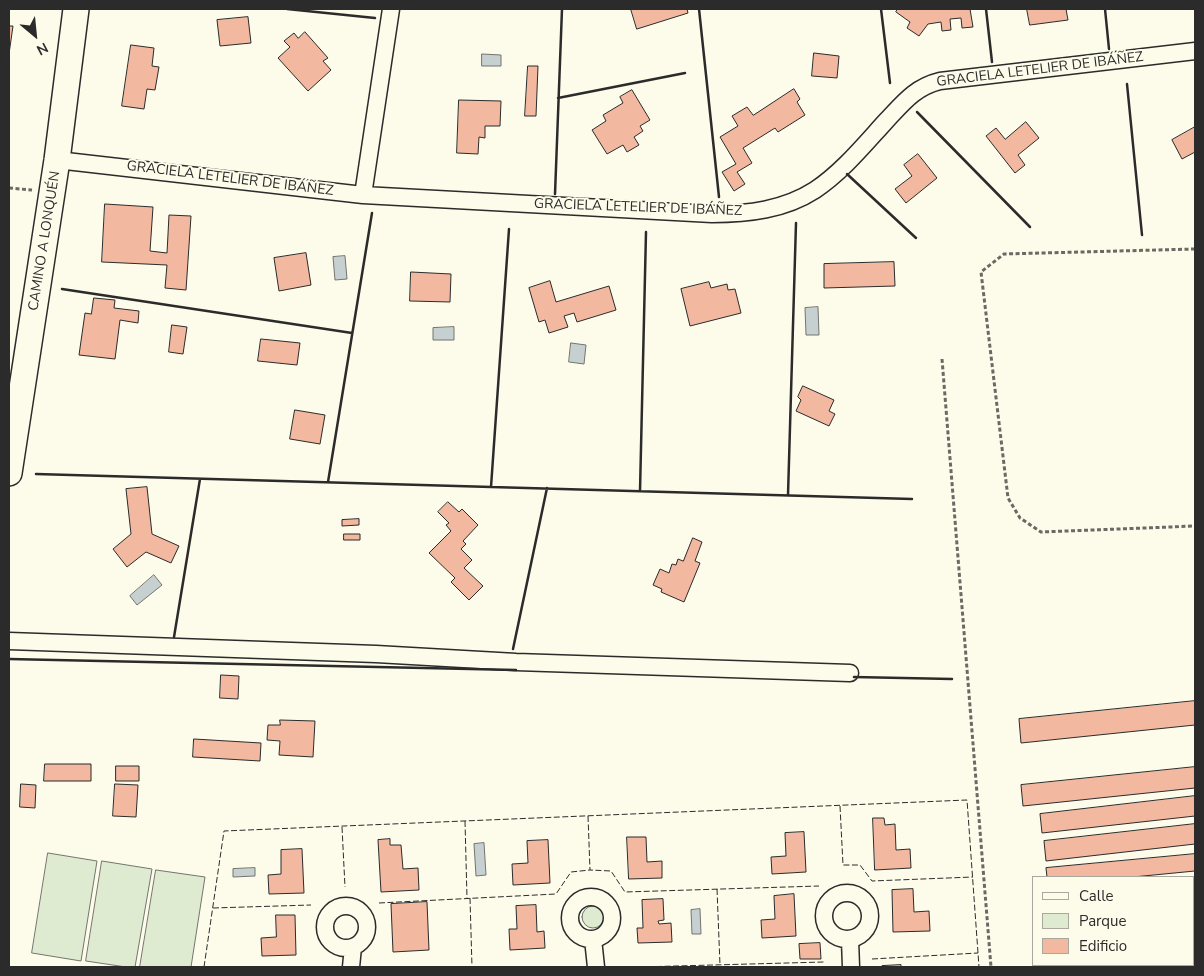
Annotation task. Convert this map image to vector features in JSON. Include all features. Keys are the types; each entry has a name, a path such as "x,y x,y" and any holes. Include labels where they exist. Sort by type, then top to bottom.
{"main road":[{"name":"CAMINO A LONQUÉN","path":"9,473 57,160 76,9"}],"street":[{"path":"362,195 391,9"},
{"name":"GRACIELA LETELIER DE IBÁÑEZ","path":"57,160 362,195 712,214 745,213 764,210 798,199 826,182 910,96 932,83 1195,51"},
{"path":"9,640 376,654 526,662 850,673"},
{"path":"593,939 596,967"},
{"path":"850,940 851,967"},
{"path":"352,947 352,967"}],"path":[{"path":"1195,249 1004,254 981,272 1008,498 1020,518 1041,532 1195,526"},
{"path":"942,359 991,967"}],"green space":[{"path":"48,853 97,861 81,961 32,953"},
{"path":"102,861 152,869 135,967 86,961"},
{"path":"156,870 205,877 191,967 140,967"},
{"path":"593,906 601,909 604,917 601,925 593,928 585,925 582,917 585,909"}],"shaded area":[{"path":"482,54 501,55 501,66 482,66"},
{"path":"345,256 347,279 335,280 333,257"},
{"path":"818,307 819,335 806,335 805,308"},
{"path":"454,327 454,340 433,340 433,328"},
{"path":"571,343 586,345 584,364 569,362"},
{"path":"154,575 162,585 137,605 130,596"},
{"path":"484,843 486,875 476,876 474,844"},
{"path":"255,868 255,876 233,877 233,869"},
{"path":"700,909 701,934 692,934 691,910"}],"building":[{"path":"631,9 687,9 688,13 637,29"},
{"path":"898,9 970,9 973,27 962,28 961,18 950,19 951,30 942,31 941,22 928,24 919,36 907,28 910,22 896,12"},
{"path":"1027,9 1066,9 1068,20 1030,25"},
{"path":"248,17 251,43 220,46 217,20"},
{"path":"9,26 13,26 9,54"},
{"path":"305,32 328,58 323,61 331,70 308,91 278,58 290,47 284,41 294,33 298,38"},
{"path":"131,45 154,48 152,66 159,67 155,90 147,89 144,109 122,106"},
{"path":"814,53 839,56 837,78 812,76"},
{"path":"528,66 538,66 536,116 525,116"},
{"path":"794,89 800,99 797,102 805,115 778,132 775,128 743,148 752,163 737,172 745,184 734,191 722,172 736,164 720,137 738,126 732,116 747,107 753,115"},
{"path":"632,90 650,120 640,126 643,131 634,137 639,145 627,152 623,145 607,154 592,130 606,121 603,115 623,103 620,97"},
{"path":"459,100 501,101 500,126 485,126 485,138 479,137 478,154 457,153"},
{"path":"1026,122 1039,138 1018,155 1025,165 1015,173 986,136 996,128 1005,139"},
{"path":"1195,127 1195,152 1182,159 1172,140"},
{"path":"918,154 937,178 906,203 895,189 912,176 904,165"},
{"path":"105,204 153,207 150,251 167,253 169,215 191,216 186,290 165,288 167,265 102,262"},
{"path":"306,253 311,285 279,291 274,258"},
{"path":"894,262 895,286 824,288 824,264"},
{"path":"411,272 451,274 450,302 410,301"},
{"path":"550,281 556,302 609,286 616,310 577,322 574,313 564,316 568,327 549,333 545,320 539,322 529,288"},
{"path":"709,282 711,288 727,284 728,290 735,289 741,313 690,326 681,289"},
{"path":"94,298 115,300 114,308 139,311 138,323 120,320 115,359 79,355 85,313 91,314"},
{"path":"172,325 187,327 183,354 169,352"},
{"path":"261,339 300,343 297,365 258,361"},
{"path":"803,386 834,400 829,411 835,414 829,426 796,411 801,400 798,397"},
{"path":"295,410 325,415 320,444 290,439"},
{"path":"147,487 152,534 179,546 171,563 146,552 127,567 113,549 131,534 126,489"},
{"path":"448,502 459,512 462,509 478,525 463,541 466,544 461,549 472,560 464,568 483,586 469,600 451,582 455,578 429,553 451,531 446,525 449,523 438,512"},
{"path":"359,519 359,525 342,526 342,520"},
{"path":"344,534 360,534 360,540 344,540"},
{"path":"693,538 702,542 695,561 700,563 684,602 661,592 662,589 653,585 660,569 669,573 672,564 676,565 678,559 683,561"},
{"path":"221,675 239,676 238,699 220,698"},
{"path":"1195,701 1195,725 1021,743 1019,719"},
{"path":"280,720 315,721 313,757 279,755 280,741 267,740 268,725 280,725"},
{"path":"194,739 261,743 260,761 193,757"},
{"path":"45,764 91,764 91,781 44,781"},
{"path":"116,766 139,766 139,781 116,781"},
{"path":"1195,767 1195,788 1023,806 1021,785"},
{"path":"21,784 36,785 35,808 20,807"},
{"path":"115,784 138,785 136,817 113,816"},
{"path":"1195,796 1195,816 1042,833 1040,814"},
{"path":"873,818 884,818 885,825 895,824 896,850 910,849 911,868 875,870"},
{"path":"1195,824 1195,844 1046,861 1044,841"},
{"path":"804,832 806,872 772,874 771,857 786,856 785,833"},
{"path":"627,837 646,837 647,862 662,861 662,878 629,879"},
{"path":"390,839 390,845 401,845 403,869 418,868 419,890 381,892 378,840"},
{"path":"548,840 550,883 513,885 512,864 528,863 527,841"},
{"path":"302,849 304,893 269,894 268,875 281,874 281,850"},
{"path":"1195,854 1195,871 1143,876 1047,876 1046,868"},
{"path":"1194,878 1195,878 1194,895"},
{"path":"913,889 914,912 929,911 930,931 893,932 892,890"},
{"path":"794,894 796,936 762,938 761,920 775,919 774,896"},
{"path":"663,899 664,920 658,921 659,924 671,923 672,942 638,943 637,928 643,928 642,900"},
{"path":"1195,900 1195,918 1194,918"},
{"path":"427,902 429,950 393,952 391,904"},
{"path":"536,905 537,932 544,931 545,948 510,950 509,929 517,929 516,906"},
{"path":"276,915 295,915 296,955 262,956 261,938 276,937"},
{"path":"1195,926 1195,944 1194,944"},
{"path":"820,943 821,959 800,959 799,944"},
{"path":"901,965 901,967 882,967 882,966"},
{"path":"1058,966 1109,966 1096,967"}],"fence":[{"path":"204,967 224,831 967,800 979,967"},
{"path":"840,806 843,865 860,865 872,881 973,877"},
{"path":"588,816 590,870 611,871 625,892 819,886"},
{"path":"465,821 467,898"},
{"path":"342,827 345,887"},
{"path":"379,903 556,894 571,872 590,870"},
{"path":"717,889 720,965"},
{"path":"470,898 472,967"},
{"path":"213,908 311,905"},
{"path":"872,959 978,953"},
{"path":"639,967 824,962"}],"wall":[{"path":"287,9 375,18"},
{"path":"555,194 562,9"},
{"path":"699,9 719,197"},
{"path":"881,9 890,83"},
{"path":"986,9 992,62"},
{"path":"1105,9 1109,49"},
{"path":"558,98 685,73"},
{"path":"1127,84 1142,235"},
{"path":"917,112 1030,227"},
{"path":"847,174 916,238"},
{"path":"328,482 372,213"},
{"path":"788,495 796,223"},
{"path":"491,487 509,229"},
{"path":"640,491 646,232"},
{"path":"62,289 352,333"},
{"path":"36,474 912,499"},
{"path":"174,637 200,479"},
{"path":"513,649 547,488"},
{"path":"9,659 516,670"},
{"path":"854,677 952,679"}]}
